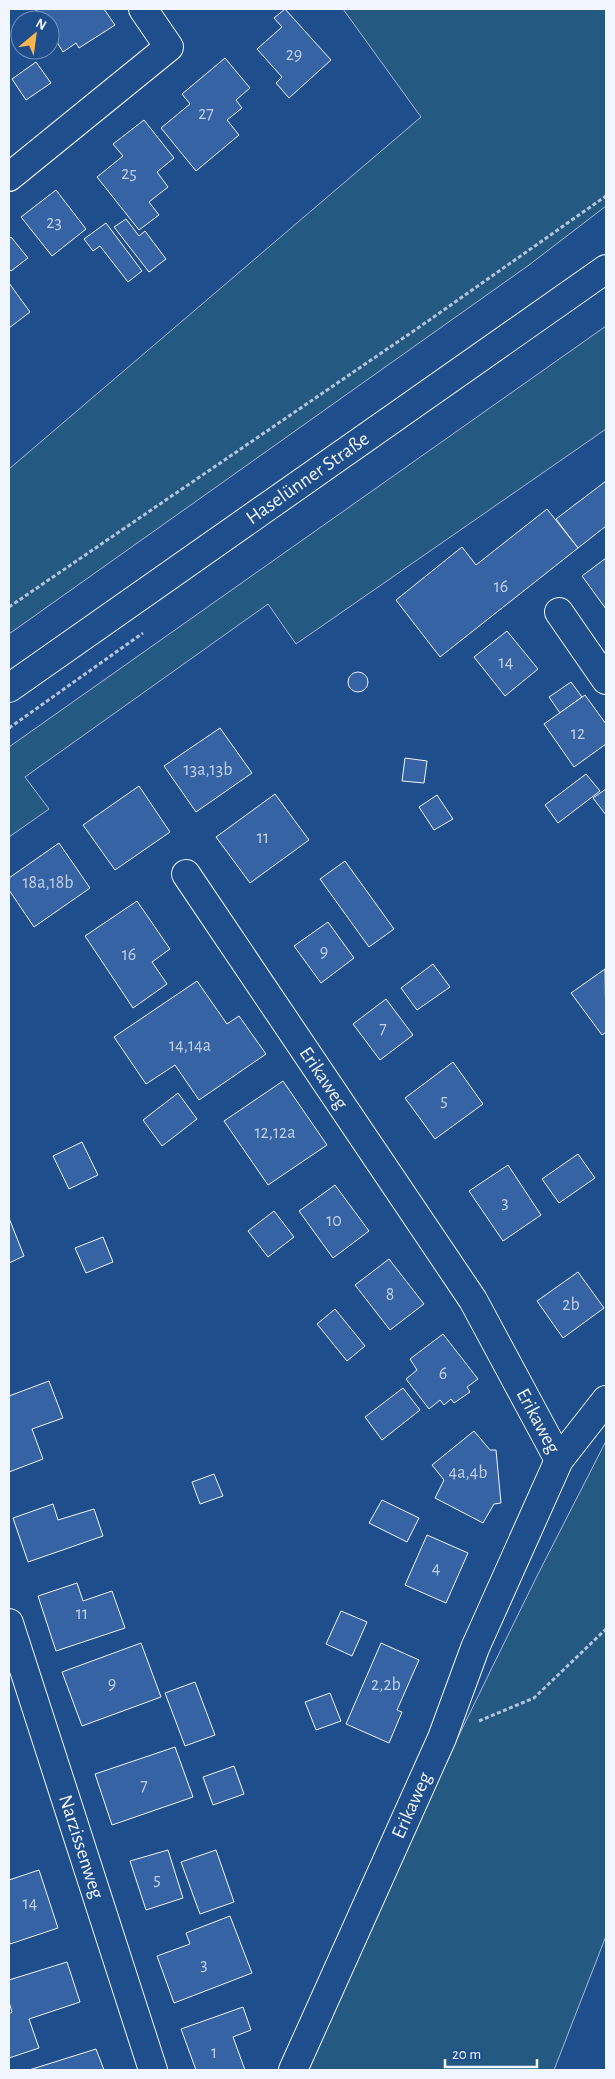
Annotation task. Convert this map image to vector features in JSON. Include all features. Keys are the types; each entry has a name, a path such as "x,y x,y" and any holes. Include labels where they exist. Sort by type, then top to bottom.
{"street":[{"path":"9,177 169,47 143,9"},
{"name":"Haselünner Straße","path":"9,688 606,269"},
{"path":"559,612 606,680"},
{"name":"Erikaweg","path":"186,874 473,1300 559,1460 475,1648 442,1738 293,2070"},
{"path":"559,1460 606,1400"},
{"name":"Narzissenweg","path":"9,1623 153,2070"}],"path":[{"path":"9,607 418,328 606,196"},
{"path":"442,1738 534,1698 606,1629"}],"shaded area":[{"path":"343,9 606,9 606,206 529,265 9,634 9,469 421,117"},
{"path":"606,326 606,429 296,644 268,604 25,777 49,809 9,837 9,747"},
{"path":"606,1441 606,1936 554,2070 303,2070 384,1888 536,1578"}],"building":[{"path":"104,9 115,25 79,48 76,43 63,52 60,47 60,10 36,10"},
{"path":"285,9 331,60 289,98 276,83 282,77 257,49 282,27 274,18"},
{"path":"225,58 250,88 236,100 242,108 227,120 239,135 196,171 161,128 190,104 182,94"},
{"path":"36,62 51,83 26,100 12,79"},
{"path":"144,120 174,158 157,172 168,187 149,202 159,215 139,230 97,177 123,156 113,144"},
{"path":"56,190 86,229 52,256 21,217"},
{"path":"126,219 139,236 145,231 166,259 149,272 114,227"},
{"path":"106,223 142,271 128,282 100,246 93,251 84,239"},
{"path":"11,237 28,258 11,271 9,269 9,239"},
{"path":"9,283 30,312 9,328"},
{"path":"606,481 606,526 578,548 556,519"},
{"path":"547,509 578,548 440,657 396,600 462,547 476,565"},
{"path":"606,558 606,609 582,576"},
{"path":"507,631 538,669 505,696 474,657"},
{"path":"358,672 365,675 368,682 365,689 358,692 351,689 348,682 351,675"},
{"path":"571,682 582,697 560,713 549,697"},
{"path":"585,695 606,724 606,744 574,767 544,724"},
{"path":"220,728 252,773 196,812 164,766"},
{"path":"405,758 427,761 424,783 402,781"},
{"path":"586,774 600,791 558,823 545,805"},
{"path":"139,786 170,832 115,870 83,825"},
{"path":"606,789 606,815 593,798"},
{"path":"275,794 309,840 250,883 216,837"},
{"path":"437,795 453,819 434,830 419,807"},
{"path":"59,843 90,888 34,927 9,890 9,878"},
{"path":"345,861 394,929 369,947 320,879"},
{"path":"137,901 170,949 152,962 167,984 133,1008 85,936"},
{"path":"328,922 354,958 321,983 294,946"},
{"path":"433,964 450,987 417,1010 401,988"},
{"path":"605,969 606,1032 602,1035 571,993"},
{"path":"197,981 227,1024 239,1016 266,1054 199,1100 175,1065 146,1084 114,1037"},
{"path":"386,999 413,1035 380,1060 353,1024"},
{"path":"453,1062 483,1104 435,1139 405,1098"},
{"path":"283,1081 327,1145 268,1185 224,1121"},
{"path":"178,1093 197,1119 162,1146 143,1120"},
{"path":"82,1142 98,1175 69,1189 53,1156"},
{"path":"578,1154 595,1178 559,1203 542,1179"},
{"path":"508,1165 541,1215 503,1241 469,1191"},
{"path":"335,1185 369,1231 333,1258 299,1211"},
{"path":"274,1211 294,1237 268,1257 248,1231"},
{"path":"9,1218 24,1256 9,1263"},
{"path":"103,1237 113,1262 86,1273 75,1248"},
{"path":"389,1259 424,1304 390,1330 355,1285"},
{"path":"578,1272 604,1308 563,1338 537,1301"},
{"path":"335,1309 365,1346 347,1361 317,1324"},
{"path":"443,1334 478,1379 467,1387 470,1392 454,1403 451,1399 444,1405 440,1400 429,1409 406,1379 417,1370 410,1359"},
{"path":"49,1381 63,1418 32,1429 43,1459 9,1472 9,1396"},
{"path":"403,1388 420,1410 382,1440 365,1417"},
{"path":"474,1431 490,1450 496,1450 501,1503 494,1504 483,1523 435,1498 444,1480 432,1465"},
{"path":"214,1474 223,1496 200,1504 192,1482"},
{"path":"382,1500 419,1518 407,1542 369,1523"},
{"path":"53,1504 58,1520 94,1509 103,1536 28,1562 13,1518"},
{"path":"427,1535 468,1553 446,1603 405,1585"},
{"path":"77,1583 83,1601 112,1591 125,1628 56,1651 38,1596"},
{"path":"341,1611 367,1622 352,1656 326,1644"},
{"path":"141,1643 161,1697 82,1726 62,1672"},
{"path":"381,1643 419,1660 397,1710 402,1712 389,1743 346,1724"},
{"path":"195,1682 215,1735 185,1746 165,1693"},
{"path":"330,1693 341,1721 316,1730 305,1702"},
{"path":"175,1747 193,1797 112,1825 95,1774"},
{"path":"234,1766 244,1794 213,1805 203,1777"},
{"path":"168,1850 183,1898 146,1910 130,1861"},
{"path":"216,1850 234,1902 200,1914 181,1862"},
{"path":"39,1870 58,1928 10,1944 9,1880"},
{"path":"230,1916 252,1973 174,2003 157,1956 190,1944 186,1933"},
{"path":"67,1962 80,2002 29,2019 39,2048 9,2058 9,2014 12,2012 9,2002 9,1980"},
{"path":"243,2007 251,2030 233,2037 245,2070 196,2070 181,2029"},
{"path":"96,2049 104,2070 29,2070"}]}
